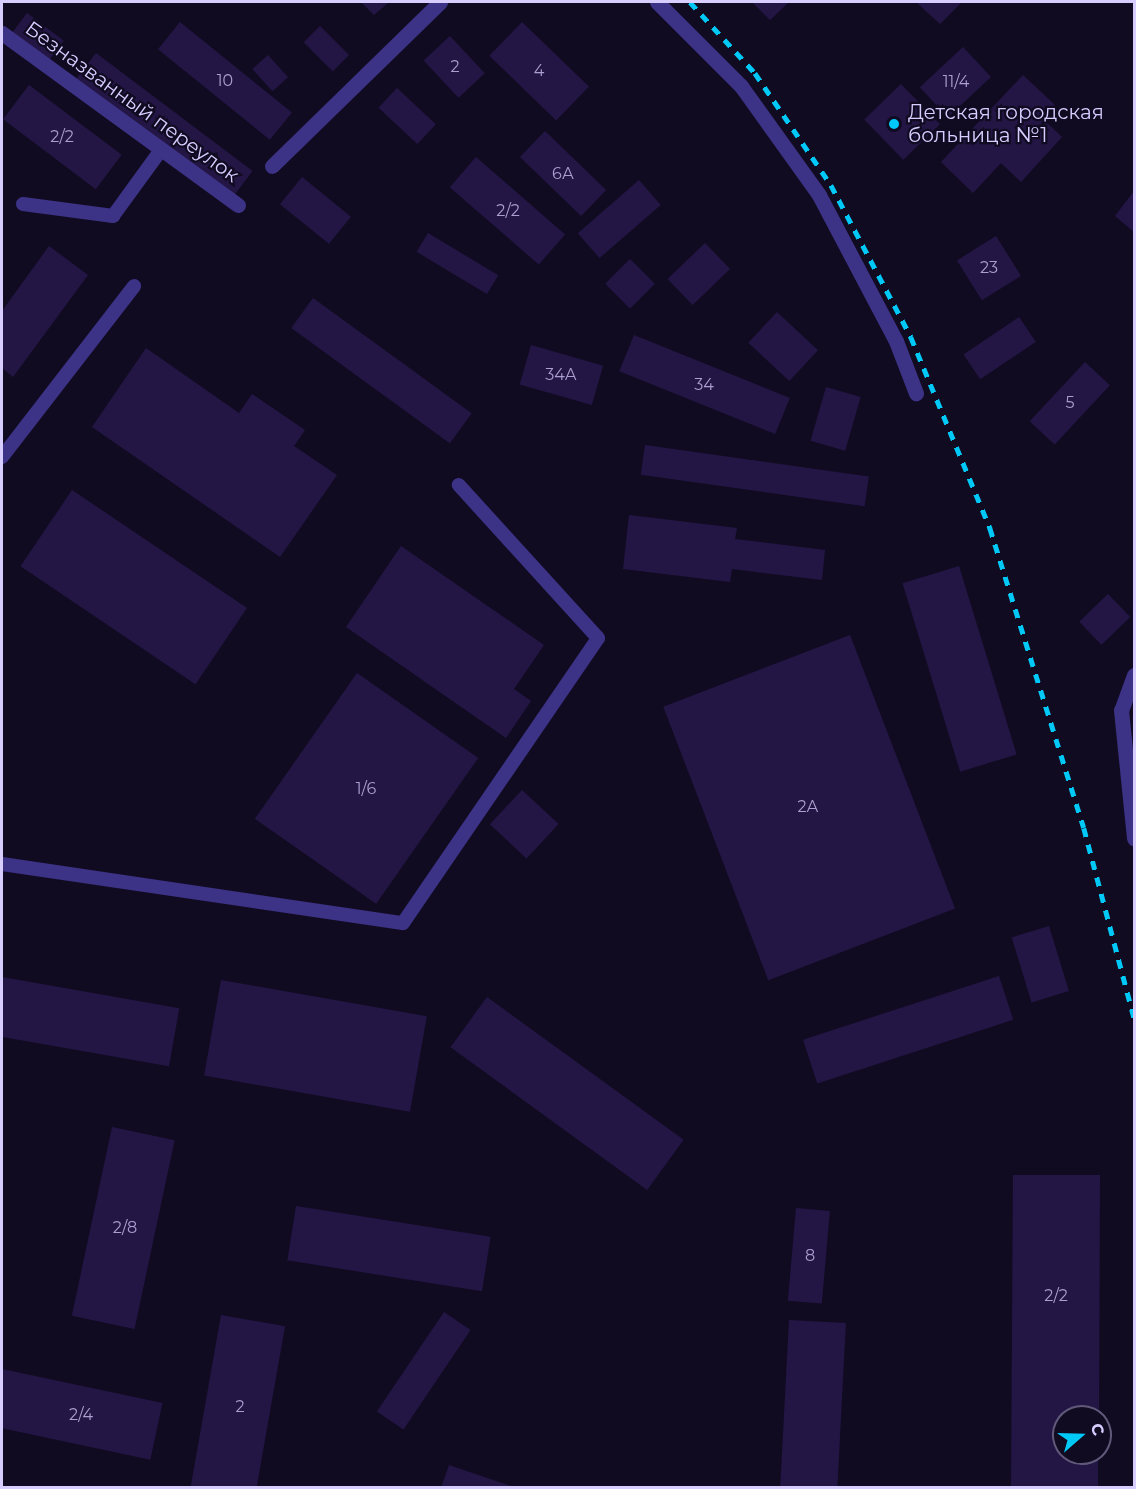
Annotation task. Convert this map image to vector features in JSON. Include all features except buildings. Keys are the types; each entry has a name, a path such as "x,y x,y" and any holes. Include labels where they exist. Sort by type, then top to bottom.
{"street":[{"path":"272,166 440,2"},
{"path":"657,2 741,86 819,195 896,341 916,393"},
{"name":"Безназванный переулок","path":"2,33 238,205"},
{"path":"1134,675 1121,710 1134,838"}],"lane":[{"path":"23,204 112,216 161,150"},
{"path":"2,457 134,286"},
{"path":"2,864 404,923 598,638 459,485"}],"railway":[{"path":"690,2 755,73 831,185 911,337 990,528 1084,828 1134,1017"}],"place":[{"name":"Детская городская больница №1","path":"894,124"}]}
